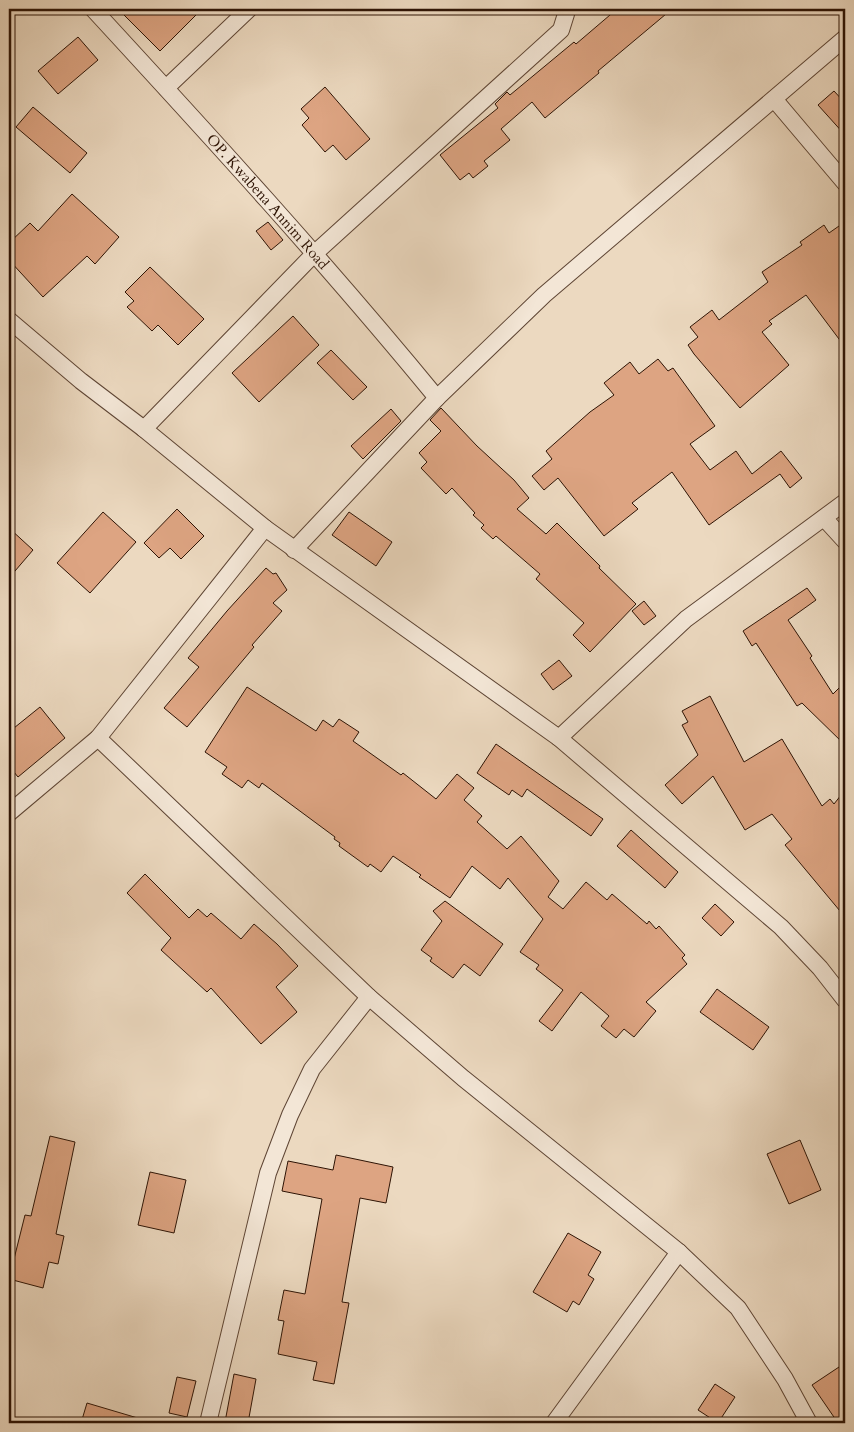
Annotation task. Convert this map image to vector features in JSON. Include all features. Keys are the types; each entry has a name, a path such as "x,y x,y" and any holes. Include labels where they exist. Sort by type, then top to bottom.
{"street":[{"name":"OP. Kwabena Annim Road","path":"93,9 314,254 437,398"},
{"path":"166,88 248,9"},
{"path":"144,429 314,254 561,30 566,14 563,9"},
{"path":"294,550 437,398 544,295 845,38"},
{"path":"774,99 845,183"},
{"path":"9,320 81,381 144,429 265,528 560,738 781,927 820,968 845,1000"},
{"path":"560,738 686,619 845,502"},
{"path":"824,518 845,542"},
{"path":"9,813 98,738 265,528"},
{"path":"98,738 369,997 463,1078 679,1252 738,1308 785,1379 809,1423"},
{"path":"208,1423 268,1173 287,1123 312,1069 369,997"},
{"path":"554,1423 679,1252"}],"building":[{"path":"118,9 202,9 160,51"},
{"path":"617,9 672,9 545,118 532,102 501,129 510,140 484,161 488,166 473,178 469,173 460,180 440,155 498,108 495,104 507,92 510,95 574,42 576,44"},
{"path":"78,37 98,60 58,94 38,71"},
{"path":"325,87 370,139 346,160 333,145 325,152 302,125 309,118 301,109"},
{"path":"834,91 845,103 845,135 818,105"},
{"path":"33,107 87,153 70,173 16,127"},
{"path":"72,194 119,237 95,264 87,256 43,297 9,260 9,243 30,223 38,231"},
{"path":"268,222 283,240 271,250 256,231"},
{"path":"824,225 829,233 839,226 845,235 845,347 806,295 769,321 772,324 762,332 789,365 740,408 688,345 698,337 690,327 712,310 719,320 768,282 762,272 802,245 800,242"},
{"path":"150,267 204,319 178,345 158,325 152,331 127,307 134,301 125,292"},
{"path":"293,316 319,345 259,402 232,373"},
{"path":"331,350 367,387 353,400 317,363"},
{"path":"658,359 668,371 673,368 715,426 690,444 710,470 736,451 752,474 781,451 802,478 790,488 780,474 709,525 672,472 632,503 638,509 604,536 558,478 544,490 532,476 552,459 546,451 590,412 614,395 604,383 630,362 639,374"},
{"path":"441,408 477,446 514,480 529,498 517,509 546,534 557,523 636,604 590,652 573,635 584,623 536,579 540,574 496,536 493,539 481,528 484,525 473,515 475,513 452,488 446,494 421,468 427,462 419,453 441,431 430,420"},
{"path":"391,409 401,421 363,459 351,446"},
{"path":"177,509 204,536 181,559 170,548 159,558 144,543"},
{"path":"103,512 136,542 90,593 57,563"},
{"path":"349,512 392,542 376,566 332,535"},
{"path":"9,528 33,550 9,578"},
{"path":"266,568 273,574 276,573 287,590 273,603 282,611 252,645 254,647 187,727 164,708 199,667 188,658"},
{"path":"807,588 816,600 788,620 812,656 810,658 833,694 845,682 845,745 802,703 797,706 756,643 752,646 743,631"},
{"path":"644,601 656,616 644,625 632,611"},
{"path":"559,660 572,676 553,690 541,674"},
{"path":"247,687 316,731 323,720 333,727 339,719 359,732 353,741 401,775 403,773 436,799 457,774 474,788 464,800 482,816 477,822 507,849 521,836 559,881 548,897 563,909 586,882 607,900 612,894 647,924 649,921 656,929 659,926 685,955 682,958 687,964 646,1002 656,1011 634,1037 624,1029 616,1038 601,1026 609,1016 581,992 552,1031 539,1021 563,990 536,969 539,965 520,952 543,919 508,878 500,889 472,866 450,898 393,856 381,872 370,864 368,867 339,846 340,843 334,839 335,837 262,783 259,788 248,780 242,788 222,774 227,767 205,752"},
{"path":"710,696 744,762 782,739 822,806 830,799 834,804 845,790 845,917 785,845 792,839 772,814 745,830 713,776 682,804 665,785 698,755 682,725 688,722 682,711"},
{"path":"40,707 65,738 18,777 9,766 9,732"},
{"path":"496,744 603,819 591,836 527,789 522,797 512,790 509,795 477,773"},
{"path":"631,830 678,872 665,888 617,846"},
{"path":"145,874 189,918 198,909 207,917 211,913 241,939 254,924 298,966 276,987 297,1012 261,1044 211,988 207,992 161,950 171,938 127,893"},
{"path":"445,901 503,944 480,976 464,964 453,978 430,961 432,958 421,950 442,921 433,911"},
{"path":"715,904 734,922 721,936 702,918"},
{"path":"717,989 769,1027 753,1050 700,1012"},
{"path":"50,1136 75,1142 56,1234 64,1236 58,1264 49,1262 43,1288 9,1279 25,1215 31,1216"},
{"path":"800,1140 821,1190 789,1204 767,1154"},
{"path":"336,1155 393,1167 386,1203 360,1198 342,1302 349,1303 334,1384 313,1380 317,1362 278,1354 284,1321 278,1320 284,1290 305,1294 322,1199 282,1191 288,1161 333,1170"},
{"path":"150,1172 186,1180 174,1233 138,1225"},
{"path":"568,1233 601,1252 588,1275 594,1279 579,1305 573,1301 567,1312 533,1292"},
{"path":"845,1363 845,1423 838,1423 812,1385"},
{"path":"234,1374 256,1379 248,1423 225,1422"},
{"path":"177,1377 196,1381 187,1417 169,1413"},
{"path":"715,1384 735,1397 718,1423 698,1410"},
{"path":"87,1403 141,1419 140,1423 81,1423"}]}
